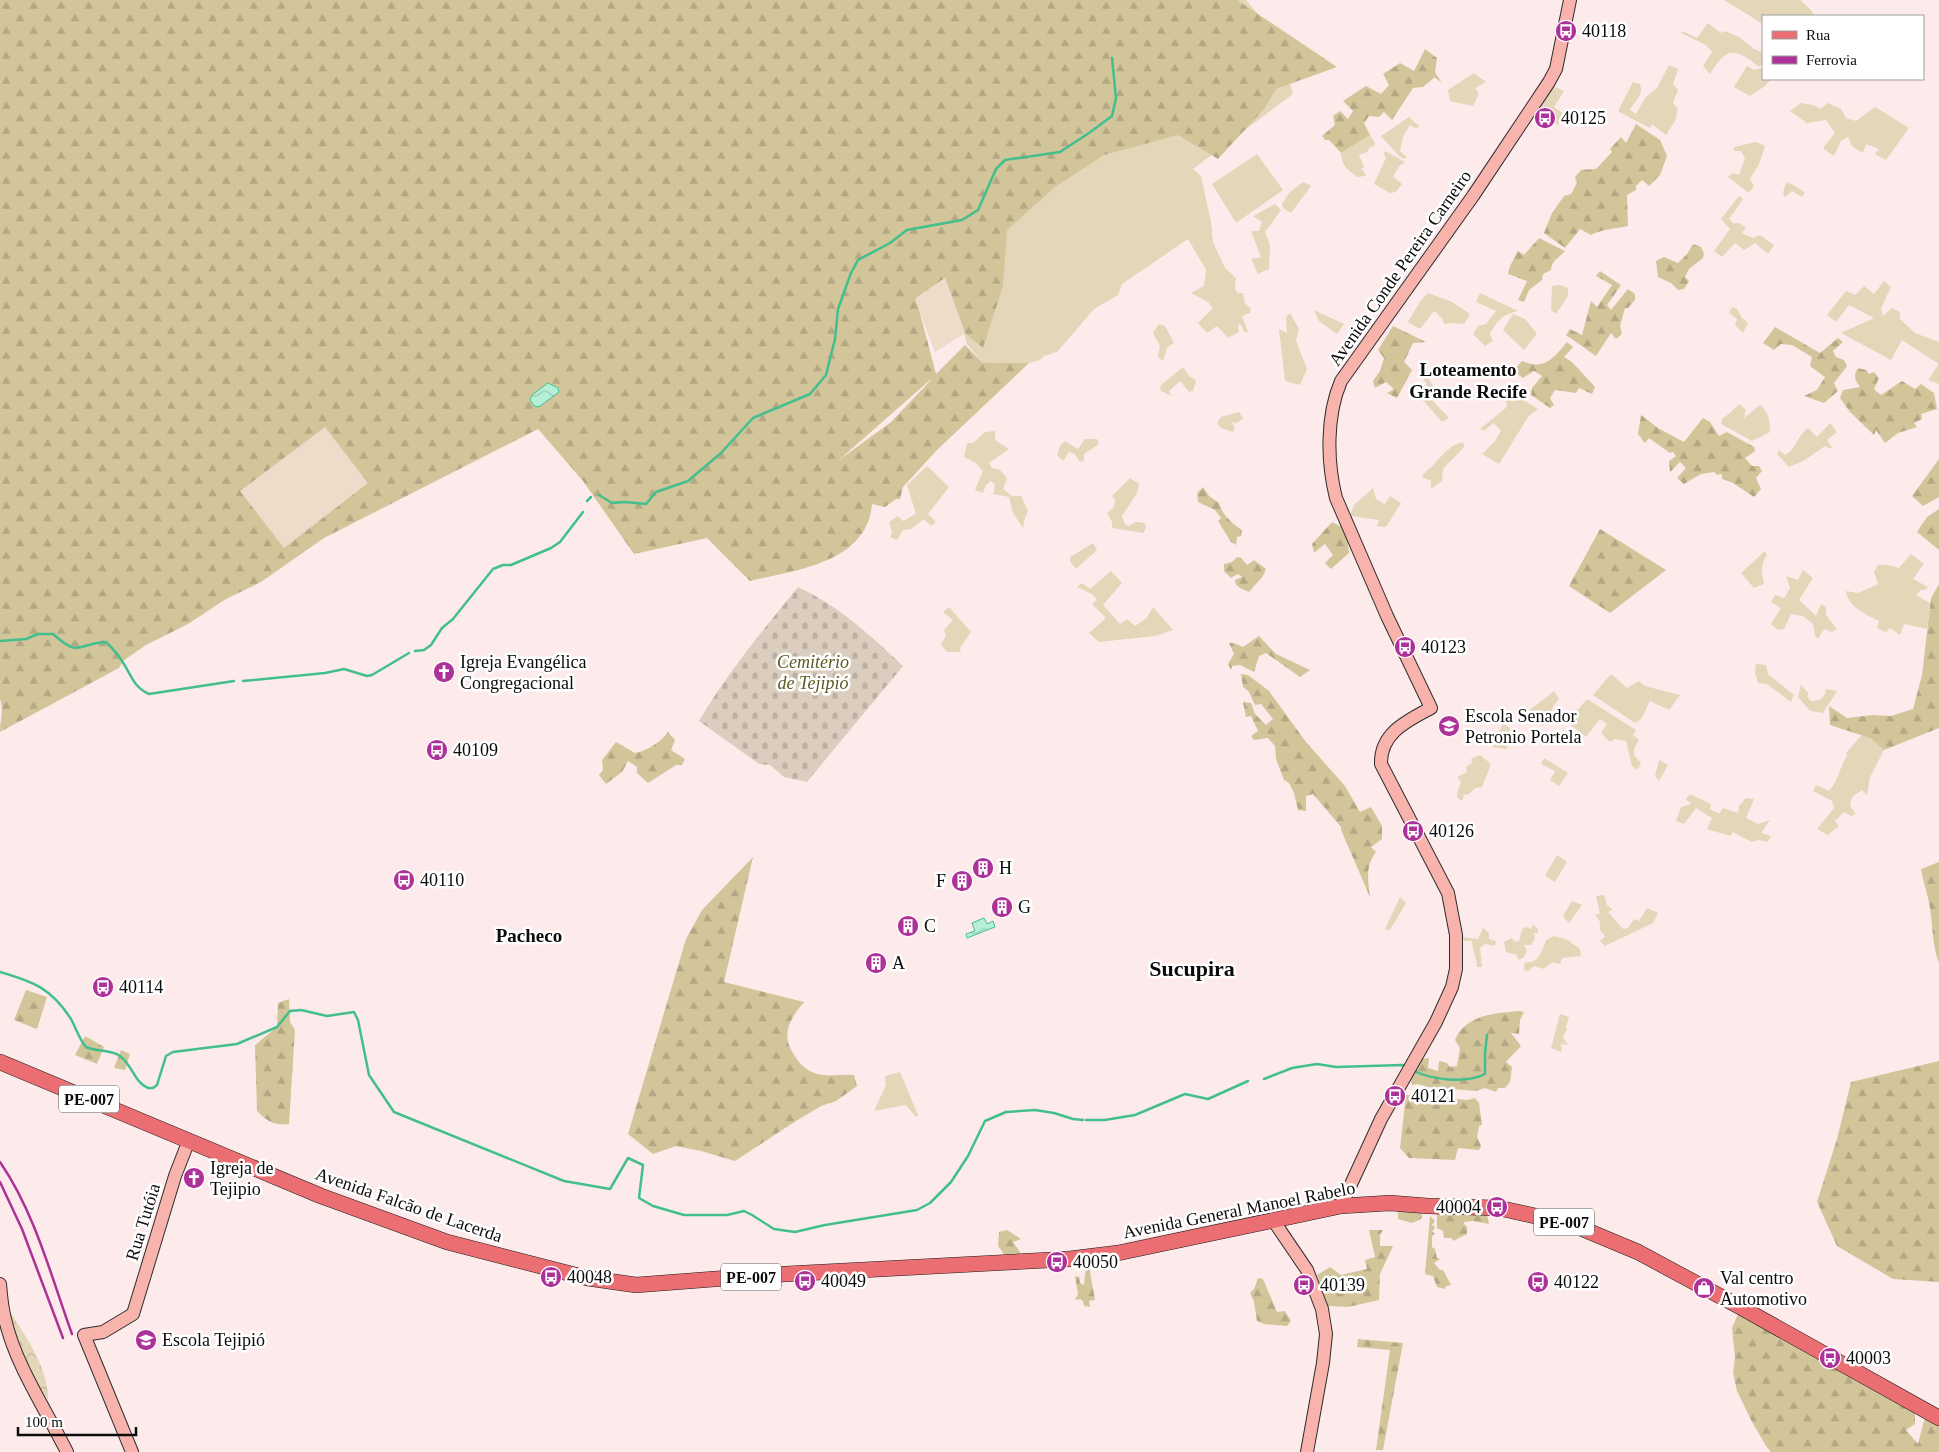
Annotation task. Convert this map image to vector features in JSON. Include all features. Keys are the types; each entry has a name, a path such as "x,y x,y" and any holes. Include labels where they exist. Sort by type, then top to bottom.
{"main road":[{"name":"Avenida Conde Pereira Carneiro","path":"1341,1206 1370,1142 1436,1022 1452,987 1456,960 1456,935 1448,893 1381,764 1383,747 1391,734 1431,708 1387,616 1336,498 1332,481 1332,415 1341,381 1473,196 1549,82 1556,69 1570,0"},
{"name":"Avenida Falcão de Lacerda","path":"0,1062 321,1196 447,1242 528,1264 611,1282 636,1285 976,1265"},
{"name":"Rua Tutóia","path":"130,1448 84,1335 103,1332 133,1314 173,1184 189,1140"},
{"name":"Avenida General Manoel Rabelo","path":"976,1265 1069,1259 1118,1253 1341,1206 1390,1203 1499,1208 1571,1224 1638,1252 1939,1418"},
{"path":"1273,1220 1306,1270 1322,1309 1326,1334 1323,1363 1306,1452"},
{"path":"0,1284 5,1320 11,1338 24,1369 67,1452"}],"green space":[{"path":"0,0 1237,0 1337,67 1276,89 1264,109 1218,159 1178,135 1104,155 1055,187 1007,230 1003,286 983,348 965,333 945,278 916,298 936,374 965,345 983,363 1029,363 937,450 903,487 900,499 896,499 885,507 872,504 867,524 857,539 843,551 826,560 788,573 750,581 707,538 634,554 583,481 538,429 324,538 261,582 226,599 188,624 146,645 123,661 119,668 0,732 2,711 0,699","holes":["931,380 891,422 839,460"]},
{"path":"1149,0 1246,0 1276,35 1293,94 1193,169 1201,176 1211,222 1213,242 1225,268 1236,278 1235,289 1238,293 1243,293 1245,303 1251,309 1250,313 1242,316 1248,332 1244,332 1241,325 1238,324 1239,332 1228,338 1217,326 1207,333 1198,323 1213,308 1208,302 1191,293 1204,286 1206,270 1188,239 1122,284 1118,295 1094,309 1057,352 1029,363 983,363 967,344 946,277"},
{"path":"1724,0 1800,0 1814,15 1762,15 1762,23"},
{"path":"1708,23 1721,33 1725,31 1739,37 1754,49 1762,53 1762,64 1759,67 1751,60 1737,53 1731,53 1721,59 1710,74 1703,66 1712,52 1706,45 1681,33 1682,31 1697,38"},
{"path":"1425,49 1437,58 1435,72 1442,83 1435,77 1423,87 1413,88 1392,120 1384,112 1379,117 1369,116 1364,123 1370,135 1341,153 1329,140 1325,140 1322,136 1335,125 1333,116 1340,111 1348,119 1353,111 1343,101 1366,86 1381,94 1389,85 1383,74 1400,63 1414,71"},
{"path":"1669,65 1678,69 1673,84 1678,90 1673,103 1678,109 1675,121 1666,135 1652,124 1650,128 1619,112 1619,109 1633,82 1640,84 1640,95 1630,110 1636,114 1645,98 1657,88"},
{"path":"1747,66 1754,70 1761,68 1762,80 1770,80 1750,96 1734,87"},
{"path":"1474,73 1486,82 1475,88 1479,94 1473,106 1450,101 1448,90"},
{"path":"1556,87 1564,91 1554,107 1564,114 1565,118 1558,125 1538,113 1551,90"},
{"path":"1801,103 1813,105 1820,109 1828,103 1841,109 1846,118 1856,121 1875,107 1909,128 1886,160 1875,154 1879,149 1866,144 1863,153 1852,146 1848,137 1841,141 1834,156 1823,148 1835,133 1826,120 1807,123 1790,111"},
{"path":"1409,117 1420,127 1415,128 1410,125 1403,137 1400,151 1407,157 1405,159 1400,157 1381,136"},
{"path":"1636,124 1660,140 1667,156 1660,175 1649,186 1642,180 1636,186 1636,190 1627,195 1628,226 1604,230 1591,235 1580,229 1565,248 1544,233 1552,213 1564,196 1571,194 1577,183 1575,177 1581,170 1596,169 1612,152 1610,149 1621,137 1626,143"},
{"path":"1370,135 1375,143 1374,146 1370,147 1367,152 1359,155 1364,167 1361,169 1366,174 1365,176 1357,177 1344,164 1341,153"},
{"path":"1756,142 1765,146 1759,164 1750,179 1754,186 1749,193 1728,177 1733,173 1739,175 1745,158 1741,151 1734,151 1734,147"},
{"path":"1385,151 1405,162 1399,166 1393,177 1402,184 1396,192 1390,193 1374,184 1386,158"},
{"path":"1257,154 1283,190 1236,223 1212,184"},
{"path":"1303,182 1311,186 1291,213 1283,208 1282,204 1289,193"},
{"path":"1788,182 1805,192 1802,197 1792,191 1785,197 1783,193"},
{"path":"1739,196 1743,199 1729,219 1733,223 1746,227 1742,233 1753,238 1760,235 1774,245 1768,254 1755,243 1744,250 1735,243 1722,257 1714,251 1730,229 1721,219"},
{"path":"1275,204 1281,210 1265,232 1270,245 1269,269 1258,274 1251,259 1261,257 1251,231 1259,231 1262,222 1253,216"},
{"path":"1539,238 1565,251 1554,262 1551,270 1543,274 1542,280 1529,290 1524,302 1518,300 1527,281 1508,274 1518,251 1524,255"},
{"path":"1693,244 1701,247 1704,254 1703,258 1689,269 1685,277 1689,281 1684,289 1678,290 1671,283 1658,277 1656,261 1664,257 1678,263"},
{"path":"1600,271 1621,285 1607,305 1611,310 1628,289 1635,294 1635,300 1628,308 1625,308 1620,326 1622,334 1616,339 1611,333 1596,356 1566,335 1570,329 1582,335 1591,301 1597,307 1612,285 1596,276"},
{"path":"1884,281 1891,287 1881,308 1883,316 1892,308 1900,312 1900,319 1915,333 1939,342 1939,364 1902,340 1891,360 1841,333 1874,318 1849,305 1836,322 1827,315 1846,291 1855,295 1864,286 1874,294"},
{"path":"1560,285 1568,288 1568,296 1556,314 1551,310 1552,286"},
{"path":"1428,293 1452,302 1470,314 1464,324 1444,324 1442,318 1434,311 1420,329 1408,322 1421,300"},
{"path":"1480,293 1518,311 1504,316 1498,321 1490,334 1493,341 1485,346 1473,334 1478,326 1486,324 1496,311 1476,302"},
{"path":"1732,307 1737,309 1742,318 1748,323 1743,333 1735,325 1737,319 1729,313"},
{"path":"1314,310 1344,324 1337,334 1319,321"},
{"path":"1290,313 1299,329 1296,341 1307,369 1300,385 1285,381 1279,329 1287,333 1286,317"},
{"path":"1513,314 1525,319 1537,334 1524,350 1503,330"},
{"path":"1159,324 1165,326 1174,343 1167,348 1163,361 1158,357 1160,346 1153,333"},
{"path":"1393,326 1426,342 1413,343 1404,362 1412,370 1397,398 1387,393 1394,389 1386,382 1375,388 1373,381 1380,371 1384,358 1378,350"},
{"path":"1775,327 1820,353 1838,338 1843,342 1833,351 1836,357 1844,360 1847,366 1834,383 1838,391 1824,403 1804,396 1817,390 1825,377 1810,366 1812,357 1792,345 1781,344 1774,350 1763,343"},
{"path":"1567,342 1573,347 1564,357 1572,362 1595,387 1592,394 1579,388 1576,393 1555,390 1550,398 1554,405 1550,408 1531,395 1532,388 1542,376 1534,371 1523,378 1513,371 1522,361 1530,364 1542,364 1548,361"},
{"path":"1939,364 1939,384 1928,380"},
{"path":"1183,367 1189,376 1196,380 1193,391 1189,392 1180,381 1169,391 1172,396 1161,391 1160,386"},
{"path":"1858,368 1866,370 1869,374 1874,372 1879,378 1874,389 1881,395 1902,381 1915,389 1921,384 1934,393 1937,409 1921,414 1922,419 1914,423 1917,427 1898,433 1885,443 1876,430 1874,435 1850,412 1840,398 1843,390 1860,387 1855,378"},
{"path":"1426,374 1434,388 1427,395 1449,418 1442,422 1416,392 1420,385 1425,386 1427,384 1423,379"},
{"path":"1504,388 1538,409 1528,417 1499,464 1482,454 1495,441 1501,430 1493,423 1484,431 1480,429 1507,407"},
{"path":"1739,404 1746,410 1744,418 1760,405 1768,417 1770,432 1752,441 1721,424 1722,419"},
{"path":"1239,412 1243,418 1237,423 1231,422 1235,428 1233,432 1221,428 1217,423 1221,417"},
{"path":"1641,415 1658,428 1684,442 1703,418 1710,422 1719,436 1727,432 1754,447 1755,451 1745,458 1752,466 1759,466 1762,471 1756,478 1761,489 1754,497 1733,483 1722,479 1722,474 1717,475 1714,472 1701,474 1684,484 1677,478 1686,468 1680,462 1670,472 1669,461 1676,456 1673,452 1670,453 1649,438 1645,443 1638,434"},
{"path":"1830,423 1837,432 1827,440 1832,447 1830,449 1825,446 1805,460 1789,467 1777,454 1779,450 1785,455 1789,452 1808,428 1817,437"},
{"path":"995,431 995,440 1009,449 989,463 992,468 1000,470 1007,478 1003,489 1012,496 1021,496 1028,511 1023,528 1013,513 1009,497 993,494 995,485 991,481 986,485 983,493 975,490 983,471 976,463 964,457 967,443 973,443 985,432"},
{"path":"1085,439 1097,439 1099,444 1084,454 1084,461 1080,462 1075,454 1069,452 1063,461 1057,455 1060,446 1065,441 1078,449"},
{"path":"1462,442 1465,446 1443,469 1442,481 1431,489 1431,481 1422,477 1448,450"},
{"path":"1939,459 1939,497 1923,506 1912,496"},
{"path":"927,466 949,487 928,514 936,522 931,526 924,519 911,529 903,530 897,540 890,537 892,532 889,522 898,516 903,521 916,514 907,485"},
{"path":"1130,478 1139,484 1137,493 1122,516 1125,524 1129,526 1136,522 1145,523 1146,528 1143,533 1112,528 1112,522 1107,513 1114,507 1115,500 1112,496"},
{"path":"1203,487 1209,496 1219,503 1222,511 1228,518 1242,530 1241,536 1237,537 1236,545 1231,542 1218,521 1221,518 1215,510 1198,502 1197,493"},
{"path":"1373,488 1376,499 1385,504 1390,496 1401,503 1386,527 1377,526 1379,520 1350,516 1354,505"},
{"path":"1939,509 1939,550 1917,532 1927,517"},
{"path":"1332,522 1346,529 1349,553 1331,569 1325,563 1333,555 1325,544 1314,553 1312,544"},
{"path":"1600,529 1666,570 1610,613 1569,586"},
{"path":"1093,543 1097,550 1076,569 1070,561 1070,557"},
{"path":"1765,551 1767,555 1762,569 1764,584 1754,588 1741,573"},
{"path":"1911,554 1924,564 1913,579 1928,587 1916,595 1930,603 1927,629 1904,624 1900,635 1890,628 1886,632 1877,628 1879,621 1854,606 1846,591 1858,593 1878,584 1874,572 1878,565 1899,568"},
{"path":"1237,557 1241,558 1247,565 1254,560 1266,569 1263,576 1249,592 1236,585 1235,580 1242,577 1238,574 1231,578 1224,571 1224,564 1232,562"},
{"path":"1803,570 1813,578 1799,600 1816,616 1821,604 1826,607 1826,615 1837,629 1832,632 1824,629 1818,639 1815,636 1813,624 1803,616 1791,614 1784,629 1778,630 1771,624 1781,608 1771,602 1775,595 1784,598 1790,588 1786,576 1798,580"},
{"path":"1111,571 1122,583 1103,605 1120,624 1127,619 1135,626 1147,618 1153,607 1173,630 1155,636 1099,642 1089,633 1106,618 1092,604 1097,600 1092,594 1077,587 1082,583 1090,589"},
{"path":"1939,584 1939,728 1884,750 1870,738 1830,725 1829,706 1847,718 1872,715 1891,716 1913,709 1922,675 1931,598"},
{"name":"Cemitério de Tejipió","path":"798,587 841,612 903,666 807,782 784,777 770,765 759,764 699,721 733,669"},
{"path":"949,607 971,632 960,648 961,652 947,652 941,644 946,636 944,630 953,620 943,612"},
{"path":"1259,636 1276,654 1310,670 1300,677 1266,653 1259,656 1254,672 1240,665 1232,666 1231,670 1228,664 1234,654 1229,643 1243,647"},
{"path":"1756,664 1766,665 1768,674 1794,695 1791,702 1767,684 1758,683 1755,673"},
{"path":"1241,674 1248,675 1269,691 1306,742 1345,786 1360,812 1371,807 1382,826 1382,839 1371,847 1376,852 1369,868 1370,897 1341,827 1313,794 1306,796 1306,811 1298,810 1294,793 1289,783 1284,780 1276,759 1275,746 1268,738 1254,740 1251,736 1258,731 1251,716 1246,717 1243,702 1251,703 1255,714 1266,725 1273,719 1261,704 1255,705 1249,692 1243,687"},
{"path":"1611,674 1627,688 1639,681 1645,686 1680,695 1669,710 1650,701 1641,719 1635,723 1593,695"},
{"path":"1801,685 1809,694 1807,696 1811,701 1820,700 1825,694 1826,689 1837,691 1823,713 1810,711 1798,697"},
{"path":"1554,691 1559,699 1553,706 1549,722 1542,726 1526,716 1526,713"},
{"path":"1587,699 1636,730 1633,735 1639,740 1634,749 1634,755 1641,763 1637,770 1632,766 1626,741 1615,739 1610,742 1601,733 1607,724 1600,719 1586,737 1567,722"},
{"path":"1503,723 1510,728 1507,749 1492,747"},
{"path":"668,732 675,740 671,750 685,759 682,765 676,765 648,783 637,773 637,767 628,761 622,772 606,784 599,775 603,770 602,760 616,742 635,753 653,746"},
{"path":"1862,735 1870,738 1884,750 1870,777 1867,795 1862,790 1852,797 1850,806 1856,814 1851,816 1844,812 1835,821 1839,826 1828,835 1817,829 1834,808 1832,801 1813,791 1816,785 1829,791 1835,783 1847,756 1846,753"},
{"path":"1480,755 1491,764 1482,787 1475,788 1469,794 1464,795 1462,801 1457,797 1461,782 1457,777 1467,772 1466,767 1472,763 1471,759"},
{"path":"1544,758 1568,773 1559,786 1550,780 1555,771 1541,764"},
{"path":"1659,760 1668,765 1659,781 1655,776"},
{"path":"1690,794 1711,804 1710,809 1719,814 1723,808 1738,813 1739,806 1746,798 1754,799 1746,818 1758,824 1770,820 1761,833 1771,836 1767,842 1758,840 1752,842 1733,832 1730,836 1707,829 1712,818 1696,808 1684,824 1676,821 1681,807 1691,804 1686,799"},
{"path":"1557,855 1567,862 1555,882 1545,876"},
{"path":"753,857 724,982 804,1002 794,1015 787,1034 790,1048 796,1058 809,1071 817,1074 854,1075 857,1086 836,1101 821,1106 796,1121 735,1161 676,1146 653,1154 628,1134 686,939 702,910"},
{"path":"1939,862 1939,963 1921,869"},
{"path":"1604,895 1607,905 1613,910 1608,912 1623,929 1628,928 1634,919 1639,921 1647,908 1658,913 1653,923 1605,946 1600,941 1605,936 1600,930 1600,922 1595,914 1600,914 1596,896"},
{"path":"1400,897 1406,903 1390,930 1385,929"},
{"path":"1572,901 1582,905 1569,923 1563,916"},
{"path":"1533,925 1538,929 1538,933 1534,933 1535,939 1531,945 1524,945 1527,951 1523,958 1518,960 1517,955 1506,952 1504,942 1511,938 1516,942 1519,941 1522,929 1527,927 1531,929"},
{"path":"1483,928 1489,933 1489,939 1496,941 1495,946 1485,944 1480,948 1482,967 1477,967 1472,941 1464,941 1462,937 1478,939"},
{"path":"1554,936 1566,939 1580,949 1581,956 1562,958 1560,964 1552,962 1544,969 1534,966 1528,971 1524,970 1525,962 1536,959 1546,940"},
{"path":"26,990 47,997 37,1029 14,1020"},
{"path":"289,999 290,1022 295,1030 289,1124 279,1124 268,1120 257,1111 255,1045 277,1027 278,1003"},
{"path":"1524,1012 1520,1020 1519,1034 1511,1033 1521,1046 1506,1062 1512,1067 1510,1082 1505,1088 1498,1088 1496,1092 1485,1088 1476,1091 1428,1087 1418,1084 1412,1085 1411,1078 1422,1059 1429,1058 1428,1068 1438,1071 1439,1061 1447,1063 1450,1067 1457,1066 1460,1048 1455,1040 1466,1025 1473,1020 1491,1014"},
{"path":"1560,1014 1569,1017 1567,1029 1563,1037 1568,1045 1561,1044 1562,1052 1551,1048"},
{"path":"85,1036 104,1047 97,1064 75,1055"},
{"path":"121,1050 130,1054 125,1070 114,1068"},
{"path":"1939,1061 1939,1282 1893,1279 1837,1246 1817,1202 1837,1139 1851,1082"},
{"path":"900,1072 918,1115 916,1117 906,1105 874,1111 886,1085 885,1076"},
{"path":"1406,1095 1467,1100 1475,1098 1479,1103 1482,1125 1479,1126 1477,1137 1481,1146 1479,1150 1458,1148 1455,1160 1409,1158 1400,1148"},
{"path":"1398,1208 1416,1208 1416,1213 1421,1213 1421,1219 1412,1223 1398,1219"},
{"path":"1437,1209 1487,1214 1489,1224 1473,1221 1464,1222 1467,1227 1467,1234 1453,1241 1452,1238 1444,1238 1443,1231 1437,1228"},
{"path":"1430,1216 1435,1221 1432,1225 1435,1227 1432,1232 1435,1233 1432,1237 1432,1247 1435,1249 1437,1258 1440,1259 1434,1263 1440,1270 1443,1270 1451,1285 1446,1286 1445,1289 1437,1287 1433,1276 1425,1274"},
{"path":"1007,1230 1021,1239 1013,1242 1020,1252 1018,1256 1004,1256 998,1246 999,1232"},
{"path":"1369,1230 1383,1230 1380,1235 1380,1246 1393,1246 1380,1274 1379,1300 1348,1307 1328,1306 1317,1275 1330,1267 1341,1275 1367,1269 1365,1260 1375,1257"},
{"path":"1086,1265 1089,1266 1095,1300 1089,1301 1090,1307 1084,1306 1083,1301 1080,1299 1075,1300 1078,1294 1075,1276 1079,1277 1080,1283 1084,1285"},
{"path":"1258,1278 1263,1279 1277,1312 1285,1311 1291,1321 1287,1326 1264,1324 1257,1321 1254,1302 1250,1293 1254,1289"},
{"path":"9,1310 29,1341 40,1364 45,1376 48,1400 29,1368 13,1334"},
{"path":"1738,1314 1915,1412 1915,1424 1906,1430 1918,1444 1925,1417 1939,1426 1939,1452 1771,1452 1751,1420 1737,1391 1733,1373 1735,1358 1732,1328"},
{"path":"1358,1339 1403,1343 1383,1450 1376,1450 1390,1350 1357,1347"}],"shaded area":[{"path":"945,278 965,333 935,352 915,299"},
{"path":"325,427 368,483 284,548 240,491"}],"water":[{"path":"548,383 558,388 559,392 539,407 534,406 530,400 532,395"},
{"path":"984,918 987,924 993,921 995,927 967,938 966,934 975,931 972,923"}],"waterway":[{"path":"599,495 612,503 646,504 656,492 688,481 721,453 753,418 810,394 826,375 835,339 838,309 851,273 858,260 890,243 907,230 962,220 978,210 996,169 1005,160 1060,152 1112,116 1116,98 1112,58"},
{"path":"587,501 591,497"},
{"path":"415,651 424,650 431,645 442,628 453,619 493,569 503,565 511,565 551,548 560,542 583,512"},
{"path":"0,641 26,639 38,634 53,634 62,642 74,648 106,642 119,656 139,688 149,694 234,681"},
{"path":"243,681 325,673 344,669 367,676 372,675 409,653"},
{"path":"0,972 23,979 49,993 64,1008 86,1047 112,1052 120,1056 128,1064 136,1078 148,1088 153,1088 157,1085 166,1056 173,1052 237,1044 277,1027 290,1011 301,1010 327,1016 354,1012 358,1020 369,1075 394,1112 564,1181 610,1189 628,1158 643,1165 639,1198 653,1206 684,1215 727,1215 744,1211 774,1229 795,1232 825,1225 917,1210 930,1203 951,1182 968,1156 985,1121 1006,1112 1035,1110 1083,1120"},
{"path":"1412,1070 1448,1080 1468,1079 1485,1074 1487,1035"},
{"path":"1264,1079 1292,1068 1317,1064 1336,1067 1405,1066"},
{"path":"1086,1120 1105,1120 1135,1115 1185,1094 1208,1099 1248,1081"}],"railway":[{"path":"0,1162 23,1202 33,1224 72,1334"},
{"path":"0,1182 22,1229 63,1338"}],"place":[{"name":"40118","path":"1566,31"},
{"name":"40125","path":"1545,118"},
{"name":"40123","path":"1405,647"},
{"name":"Igreja Evangélica Congregacional","path":"444,672"},
{"name":"Escola Senador Petronio Portela","path":"1449,726"},
{"name":"40109","path":"437,750"},
{"name":"40126","path":"1413,831"},
{"name":"H","path":"983,868"},
{"name":"40110","path":"404,880"},
{"name":"F","path":"962,881"},
{"name":"G","path":"1002,907"},
{"name":"C","path":"908,926"},
{"name":"A","path":"876,963"},
{"name":"40114","path":"103,987"},
{"name":"40121","path":"1395,1096"},
{"name":"Igreja de Tejipio","path":"194,1178"},
{"name":"40004","path":"1497,1207"},
{"name":"40050","path":"1057,1262"},
{"name":"40048","path":"551,1277"},
{"name":"40049","path":"805,1281"},
{"name":"40122","path":"1538,1282"},
{"name":"40139","path":"1304,1285"},
{"name":"Val centro Automotivo","path":"1704,1288"},
{"name":"Escola Tejipió","path":"146,1340"},
{"name":"40003","path":"1830,1358"}],"district":[{"name":"Loteamento Grande Recife","path":"1468,380"},
{"name":"Pacheco","path":"529,935"},
{"name":"Sucupira","path":"1192,968"}]}
